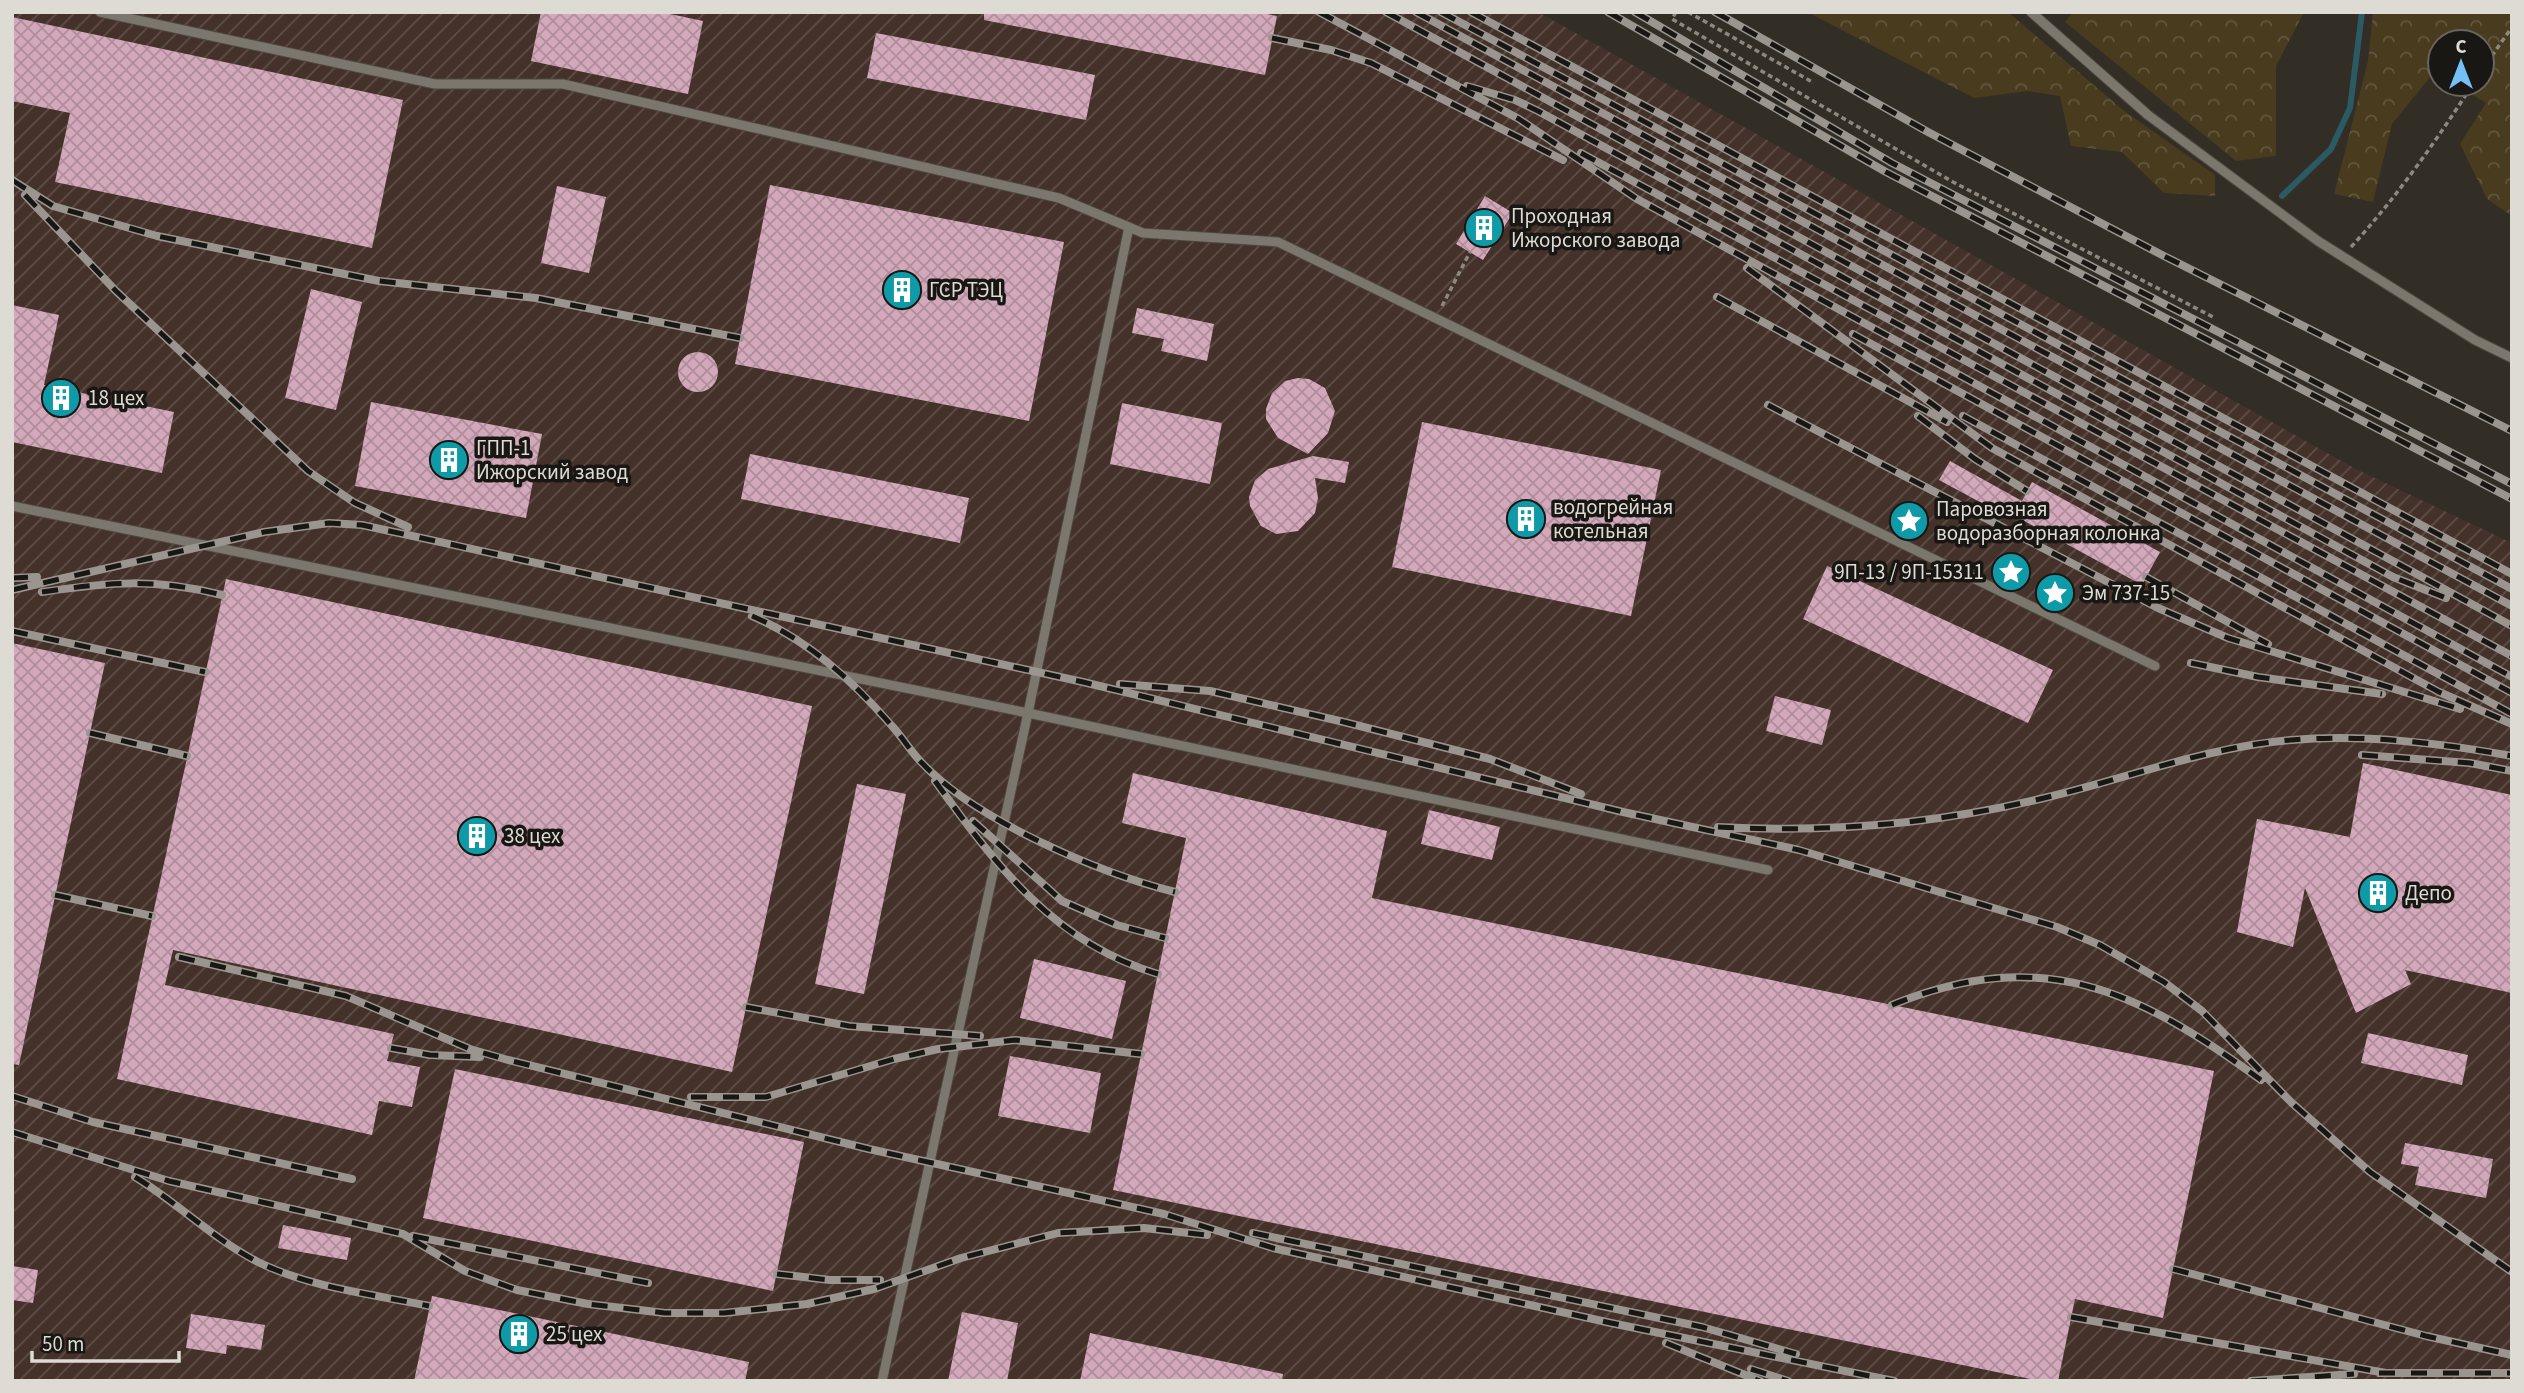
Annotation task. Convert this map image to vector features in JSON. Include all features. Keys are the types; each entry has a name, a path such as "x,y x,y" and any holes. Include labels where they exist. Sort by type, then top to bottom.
{"lane":[{"path":"100,12 435,84 563,84 1059,198 1143,233 1278,242 2155,666"},
{"path":"2031,12 2148,115 2343,256 2475,340 2512,358"},
{"path":"882,1381 1028,713 1129,226"},
{"path":"12,506 1028,713 1768,870"}],"path":[{"path":"1676,12 1672,19 1953,182 2213,317"},
{"path":"1688,12 1814,83"},
{"path":"2496,50 2512,27"},
{"path":"2343,256 2389,204 2433,146 2464,98"},
{"path":"1436,318 1470,252"}],"shaded area":[{"path":"12,12 1538,12 2356,469 2512,543 2512,1381 12,1381"}],"green space":[{"path":"1807,12 2008,12 2123,110 2215,175 2215,196 2164,193 2122,152 2071,146 2060,96 2028,91 1974,98"},
{"path":"2073,12 2304,12 2276,66 2276,156 2236,161 2065,22"},
{"path":"2373,12 2512,12 2512,216 2487,199 2460,144 2486,103 2478,98 2496,98 2496,28 2426,28 2426,82 2392,124 2373,202 2334,194 2368,61"}],"building":[{"path":"541,12 661,12 703,21 688,94 531,61"},
{"path":"984,12 1257,12 1277,16 1265,75 984,20"},
{"path":"12,17 403,100 372,248 55,182 70,113 12,101"},
{"path":"876,33 1095,75 1086,120 867,78"},
{"name":"ГСР ТЭЦ","path":"770,185 1064,242 1029,421 735,364"},
{"path":"557,186 606,197 589,273 541,263"},
{"name":"Проходная Ижорского завода","path":"1485,196 1513,213 1483,260 1456,244"},
{"path":"311,289 362,302 336,410 285,398"},
{"name":"18 цех","path":"12,305 59,315 44,385 174,412 162,473 12,442"},
{"path":"1137,308 1214,324 1207,361 1161,351 1164,339 1132,333"},
{"path":"698,352 712,358 718,372 712,386 698,392 684,386 678,372 684,358"},
{"path":"1309,379 1325,388 1335,411 1328,433 1308,454 1278,438 1266,419 1266,409 1272,393 1285,381"},
{"name":"ГПП-1 Ижорский завод","path":"371,402 542,434 526,518 355,486"},
{"path":"1122,403 1222,423 1210,484 1110,464"},
{"name":"водогрейная котельная","path":"1422,422 1661,470 1631,616 1392,567"},
{"path":"750,454 969,498 960,543 741,499"},
{"path":"1313,456 1349,462 1345,483 1315,478 1318,498 1315,513 1298,531 1276,534 1261,526 1250,506 1249,497 1255,480 1268,469"},
{"path":"1950,461 2022,501 2032,482 2160,552 2142,585 1991,503 1989,507 1939,480"},
{"path":"1827,566 2053,670 2028,723 1803,619"},
{"name":"38 цех","path":"226,579 812,706 732,1072 173,950 165,985 394,1034 387,1061 420,1067 412,1107 379,1101 372,1135 117,1079"},
{"path":"12,643 105,663 19,1065 12,1064"},
{"path":"1775,696 1831,710 1822,745 1766,731"},
{"name":"Депо","path":"2363,763 2512,795 2512,993 2405,970 2411,984 2356,1013 2305,888 2293,947 2237,932 2257,819 2350,837"},
{"path":"1133,773 1387,831 1372,898 2214,1071 2163,1318 2075,1299 2058,1381 2040,1381 1113,1190 1186,838 1122,823"},
{"path":"857,784 906,794 864,994 815,984"},
{"path":"1429,810 1500,827 1492,860 1421,844"},
{"path":"1034,959 1126,981 1112,1039 1020,1018"},
{"path":"2368,1033 2468,1055 2462,1085 2361,1063"},
{"path":"1010,1056 1101,1073 1090,1133 998,1116"},
{"path":"455,1069 804,1142 773,1291 423,1218"},
{"path":"2405,1143 2493,1159 2486,1198 2415,1185 2419,1167 2401,1164"},
{"path":"283,1225 351,1238 347,1260 278,1248"},
{"path":"12,1266 38,1270 33,1303 12,1300"},
{"name":"25 цех","path":"432,1296 749,1362 745,1381 414,1381"},
{"path":"962,1312 1018,1323 1007,1381 948,1381"},
{"path":"191,1314 265,1325 261,1350 227,1345 226,1354 186,1348"},
{"path":"1090,1333 1283,1374 1282,1381 1080,1381"}],"waterway":[{"path":"2282,196 2331,149 2350,108 2362,12"}],"railway":[{"path":"1319,12 1519,119 1637,199 2512,677"},
{"path":"1386,12 2512,626"},
{"path":"1416,12 2512,606"},
{"path":"1441,12 2512,589"},
{"path":"1471,12 2512,574"},
{"path":"1608,12 1886,172 2512,499"},
{"path":"1635,12 1892,163 2512,484"},
{"path":"1715,12 1928,132 2164,256 2512,431"},
{"path":"1272,38 1331,50 1371,63 1563,160"},
{"path":"1467,86 1515,100 1538,111 2393,577 2446,598"},
{"path":"1581,153 2512,656"},
{"path":"12,180 53,206 157,236 379,281 536,298 740,338"},
{"path":"25,195 116,291 308,471 355,503 408,527"},
{"path":"1747,268 1992,448 2439,692 2512,724"},
{"path":"1717,297 1947,422"},
{"path":"1853,334 2512,693"},
{"path":"1768,405 2158,608 2228,638 2460,709"},
{"path":"1918,416 1975,459 2027,491"},
{"path":"1963,416 2512,714"},
{"path":"12,590 264,532 329,523 362,525 1083,682 1623,812 1799,850 2057,927 2100,945 2164,982 2202,1011 2292,1103 2370,1172 2512,1272"},
{"path":"12,578 37,577"},
{"path":"2146,577 2268,644"},
{"path":"42,592 132,583 175,586 222,595"},
{"path":"752,616 792,637 845,677 877,709 922,763 974,805 1006,824 1076,858 1175,892"},
{"path":"12,631 205,672"},
{"path":"2191,663 2258,677 2382,694"},
{"path":"1120,684 1210,691 1344,722 1490,759 1581,794"},
{"path":"90,733 187,756"},
{"path":"1718,827 1841,827 1963,814 2044,798 2228,749 2291,740 2346,738 2401,741 2512,756"},
{"path":"2362,755 2470,763 2512,771"},
{"path":"935,781 981,842 1030,897 1088,943 1121,960 1158,974"},
{"path":"973,821 1062,901 1117,925 1165,938"},
{"path":"55,895 152,916"},
{"path":"179,957 346,996 470,1049 508,1060 869,1149 1164,1214 1273,1248 1611,1323 1894,1381"},
{"path":"1892,1005 1946,987 1996,978 2042,978 2087,986 2130,1001 2172,1022 2216,1048 2261,1080"},
{"path":"746,1007 849,1026 980,1036"},
{"path":"691,1097 766,1097 894,1059 938,1049 1015,1040 1141,1054"},
{"path":"391,1048 430,1055 480,1057"},
{"path":"12,1096 93,1122 352,1179"},
{"path":"12,1132 169,1181 403,1234 465,1271 517,1290 588,1304 665,1313 724,1313 807,1304 874,1289 961,1258 1058,1233 1144,1228 1207,1235"},
{"path":"135,1177 226,1243 278,1271 320,1284 429,1306"},
{"path":"1253,1233 1702,1327 1796,1354"},
{"path":"413,1236 648,1283"},
{"path":"2173,1269 2426,1336 2512,1355"},
{"path":"777,1274 830,1280 880,1280"},
{"path":"2071,1317 2386,1373"},
{"path":"1666,1343 1760,1381"},
{"path":"1751,1369 1788,1381"},
{"path":"2379,1373 2512,1373"},
{"path":"2251,1381 2354,1374"}],"place":[{"name":"Проходная Ижорского завода","path":"1484,228"},
{"name":"ГСР ТЭЦ","path":"902,290"},
{"name":"18 цех","path":"61,398"},
{"name":"ГПП-1 Ижорский завод","path":"449,460"},
{"name":"водогрейная котельная","path":"1526,519"},
{"name":"Паровозная водоразборная колонка","path":"1909,521"},
{"name":"9П-13 / 9П-15311","path":"2011,572"},
{"name":"Эм 737-15","path":"2055,593"},
{"name":"38 цех","path":"477,836"},
{"name":"Депо","path":"2378,893"},
{"name":"25 цех","path":"519,1334"}]}
